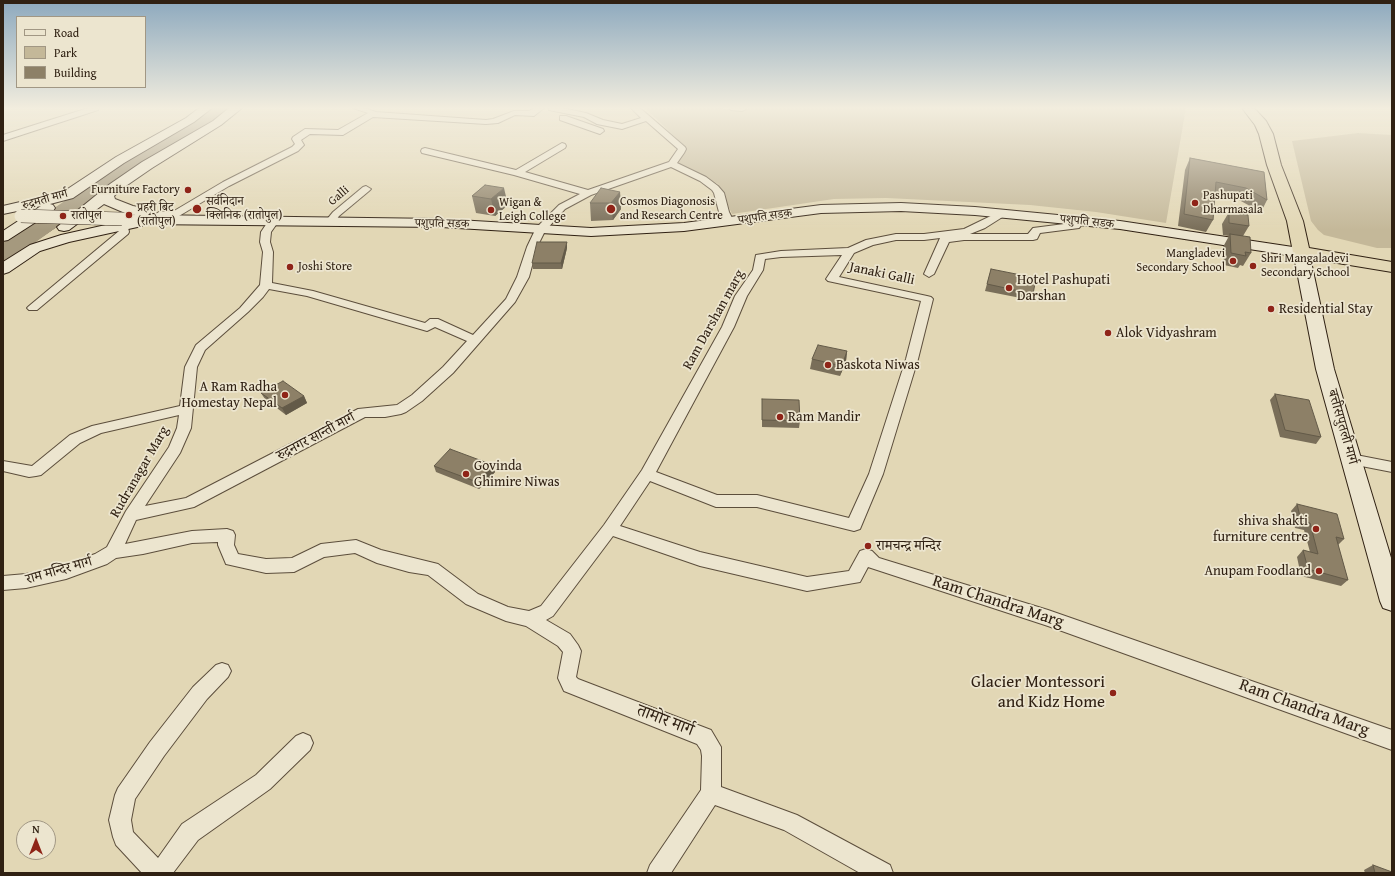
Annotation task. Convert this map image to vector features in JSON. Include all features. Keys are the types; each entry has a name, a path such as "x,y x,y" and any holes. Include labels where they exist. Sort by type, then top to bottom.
{"highway":[{"path":"1270,149 1297,230 1301,252 1392,267"}],"main road":[{"name":"रुद्रमती मार्ग","path":"3,210 68,195 120,160 139,149"},
{"path":"3,269 35,248 108,195 115,187 174,149"},
{"path":"3,237 68,195"},
{"path":"108,195 109,201 117,205 157,217"},
{"name":"पशुपति सडक","path":"157,217 273,222 481,225 540,230 591,232 641,230 729,222 821,209 869,207 934,208 1080,221 1301,252"},
{"path":"3,216 123,223"},
{"path":"35,248 123,223 157,217"},
{"name":"बत्तीसपुतली मार्ग","path":"1301,252 1325,369 1392,601"}],"street":[{"path":"157,217 176,214 226,184 295,149"},
{"path":"517,173 557,149"},
{"path":"682,149 672,164 704,179 715,188 719,193 724,212 729,222"},
{"path":"425,151 517,173 588,193"},
{"name":"रुद्रनगर सान्ती मार्ग","path":"131,516 189,503 363,412 385,412 401,409 417,398 448,370 511,300 523,277 532,247 540,230 562,207 588,193 672,164"},
{"name":"Galli","path":"330,223 336,214 366,189"},
{"name":"Janaki Galli","path":"647,474 716,500 757,501 854,525 876,474 912,359 927,299 832,279 850,251 870,242 896,237 924,237 966,232 981,226 1001,214"},
{"path":"929,274 945,239 964,237 1033,237 1032,235 1037,230 1075,226 1080,221"},
{"path":"273,222 266,232 265,242 268,252 266,285 309,293 427,327 434,322 475,340"},
{"path":"33,308 124,232 123,223"},
{"name":"Ram Darshan marg","path":"647,474 728,327 742,296 758,270 760,257 781,254 850,251"},
{"name":"Rudranagar Marg","path":"113,552 131,516 175,449 184,428 191,367 200,348 244,310 259,295 266,285"},
{"path":"3,466 29,472 36,471 75,439 97,429 186,409"},
{"path":"1351,459 1392,467"},
{"path":"530,619 547,611 610,529 647,474"},
{"name":"Ram Chandra Marg","path":"610,529 700,560 807,584 854,577 866,556 874,563 1048,618 1392,740"},
{"name":"राम मन्दिर मार्ग","path":"3,583 26,581 66,572 101,559 113,552 143,548 192,536 228,535 226,545 232,559 266,566 294,565 321,551 356,546 377,556 409,565 432,569 472,599 506,614 530,619"},
{"name":"तामोर मार्ग","path":"530,619 564,640 569,646 572,651 567,678 571,685 704,737 710,747 712,756 712,793"},
{"path":"153,873 152,866 124,837 120,820 125,795 153,754 195,699 222,671"},
{"path":"160,873 190,832 263,782 303,743"},
{"path":"658,873 712,793 790,822 882,873"}],"green space":[{"path":"682,149 1179,149 1166,223 1096,212 1030,205 886,198 834,199 732,214 718,184 675,163"},
{"path":"1294,149 1392,149 1392,248 1377,248 1324,235 1311,221"}],"shaded area":[{"path":"78,196 99,198 3,263 3,247"}],"building":[{"path":"1190,158 1264,172 1267,200 1246,188 1216,182 1213,220 1184,214"},
{"path":"485,185 504,188 491,199 472,196"},
{"path":"601,188 620,192 611,203 590,203"},
{"path":"1229,212 1248,215 1249,226 1229,223"},
{"path":"1230,234 1250,237 1251,253 1245,252 1246,256 1231,253"},
{"path":"537,242 567,242 561,263 532,263"},
{"path":"991,269 1036,278 1033,294 987,284"},
{"path":"818,345 847,351 842,366 812,359"},
{"path":"283,381 304,396 282,408 261,393"},
{"path":"1275,394 1309,400 1321,437 1285,430"},
{"name":"Ram Mandir","path":"762,399 799,400 800,421 762,420"},
{"name":"Govinda Ghimire Niwas","path":"450,449 493,465 477,482 434,466"},
{"path":"1297,504 1337,514 1344,539 1336,537 1348,580 1308,569 1303,550 1318,554 1310,523 1301,521"},
{"path":"1373,865 1392,872 1392,873 1375,873"}],"waterway":[{"path":"3,254 142,157 156,149"}],"place":[{"name":"Furniture Factory","path":"188,190"},
{"name":"Pashupati Dharmasala","path":"1195,203"},
{"name":"सर्वनिदान क्लिनिक (रातोपुल)","path":"197,209"},
{"name":"Cosmos Diagonosis and Research Centre","path":"611,209"},
{"name":"Wigan & Leigh College","path":"491,210"},
{"name":"प्रहरी बिट (रातोपुल)","path":"129,215"},
{"name":"रातोपुल","path":"63,216"},
{"name":"Mangladevi Secondary School","path":"1233,261"},
{"name":"Shri Mangaladevi Secondary School","path":"1253,266"},
{"name":"Joshi Store","path":"290,267"},
{"name":"Hotel Pashupati Darshan","path":"1009,288"},
{"name":"Residential Stay","path":"1271,309"},
{"name":"Alok Vidyashram","path":"1108,333"},
{"name":"Baskota Niwas","path":"828,365"},
{"name":"A Ram Radha Homestay Nepal","path":"285,395"},
{"name":"Ram Mandir","path":"780,417"},
{"name":"Govinda Ghimire Niwas","path":"466,474"},
{"name":"shiva shakti furniture centre","path":"1316,529"},
{"name":"रामचन्द्र मन्दिर","path":"868,546"},
{"name":"Anupam Foodland","path":"1319,571"},
{"name":"Glacier Montessori and Kidz Home","path":"1113,693"}]}
